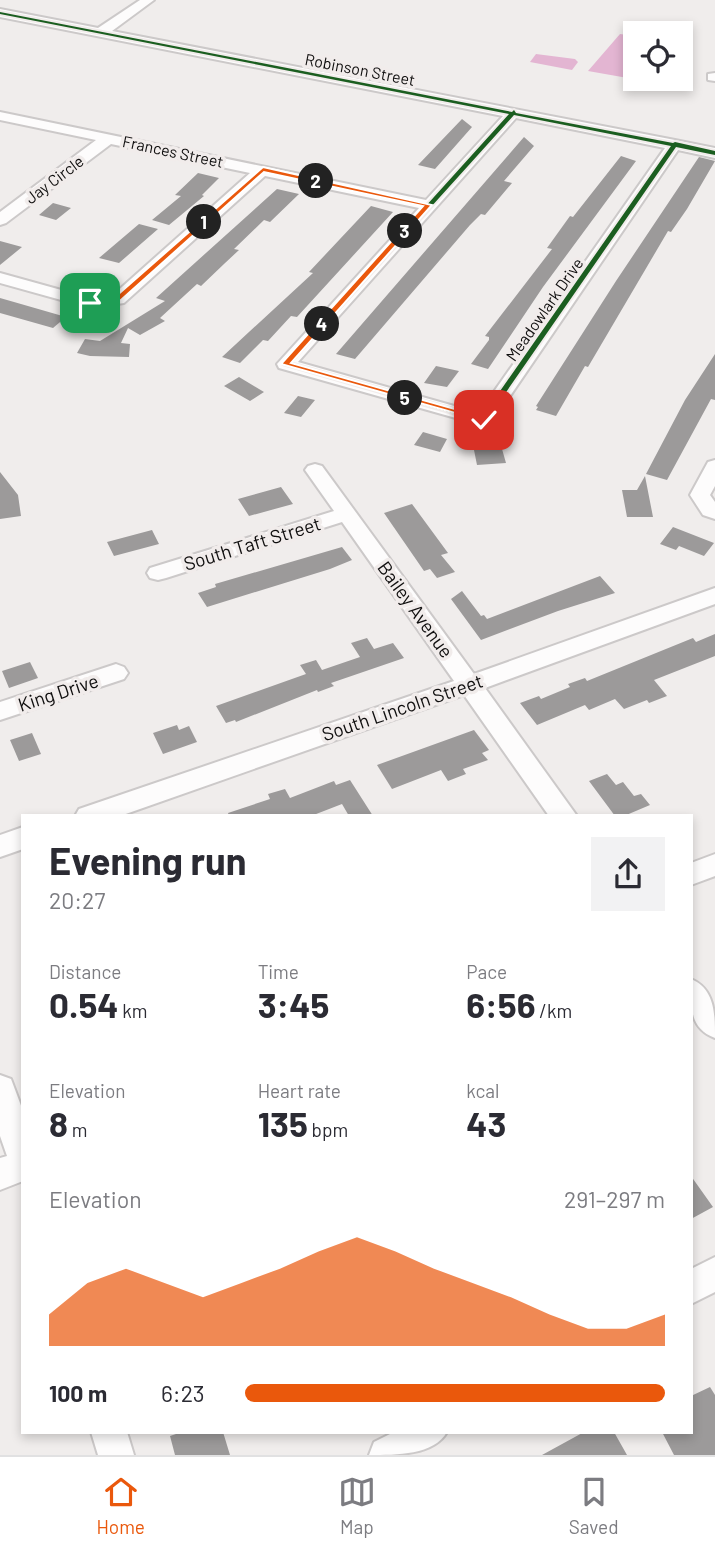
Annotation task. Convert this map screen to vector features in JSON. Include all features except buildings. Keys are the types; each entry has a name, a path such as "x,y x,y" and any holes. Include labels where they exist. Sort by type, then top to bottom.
{"street":[{"path":"100,33 148,0"},
{"name":"Robinson Street","path":"0,13 715,153"},
{"name":"Meadowlark Drive","path":"514,112 286,364 484,420 675,144"},
{"name":"Frances Street","path":"0,116 428,205"},
{"name":"Jay Circle","path":"0,220 109,138"},
{"path":"0,278 90,303 118,299 263,169"},
{"path":"715,466 700,495 710,510 715,512"},
{"name":"Bailey Avenue","path":"315,470 563,814"},
{"name":"South Taft Street","path":"158,573 346,514"},
{"name":"South Lincoln Street","path":"94,814 714,599"},
{"name":"King Drive","path":"0,711 116,673"},
{"path":"0,846 21,839"},
{"path":"693,873 715,864"},
{"path":"693,995 715,1025"},
{"path":"0,1089 21,1152"},
{"path":"0,1174 21,1165"},
{"path":"693,1286 715,1274"},
{"path":"110,1434 116,1455"},
{"path":"387,1455 425,1434"}],"shaded area":[{"path":"620,34 623,34 623,77 588,71"},
{"path":"536,54 575,59 578,62 572,70 530,62"}],"cycle path":[{"path":"0,13 715,153"},
{"path":"514,112 286,364 484,420 675,144"}],"route":[{"path":"90,303 118,299 263,169 428,205 286,364 484,420"}]}
